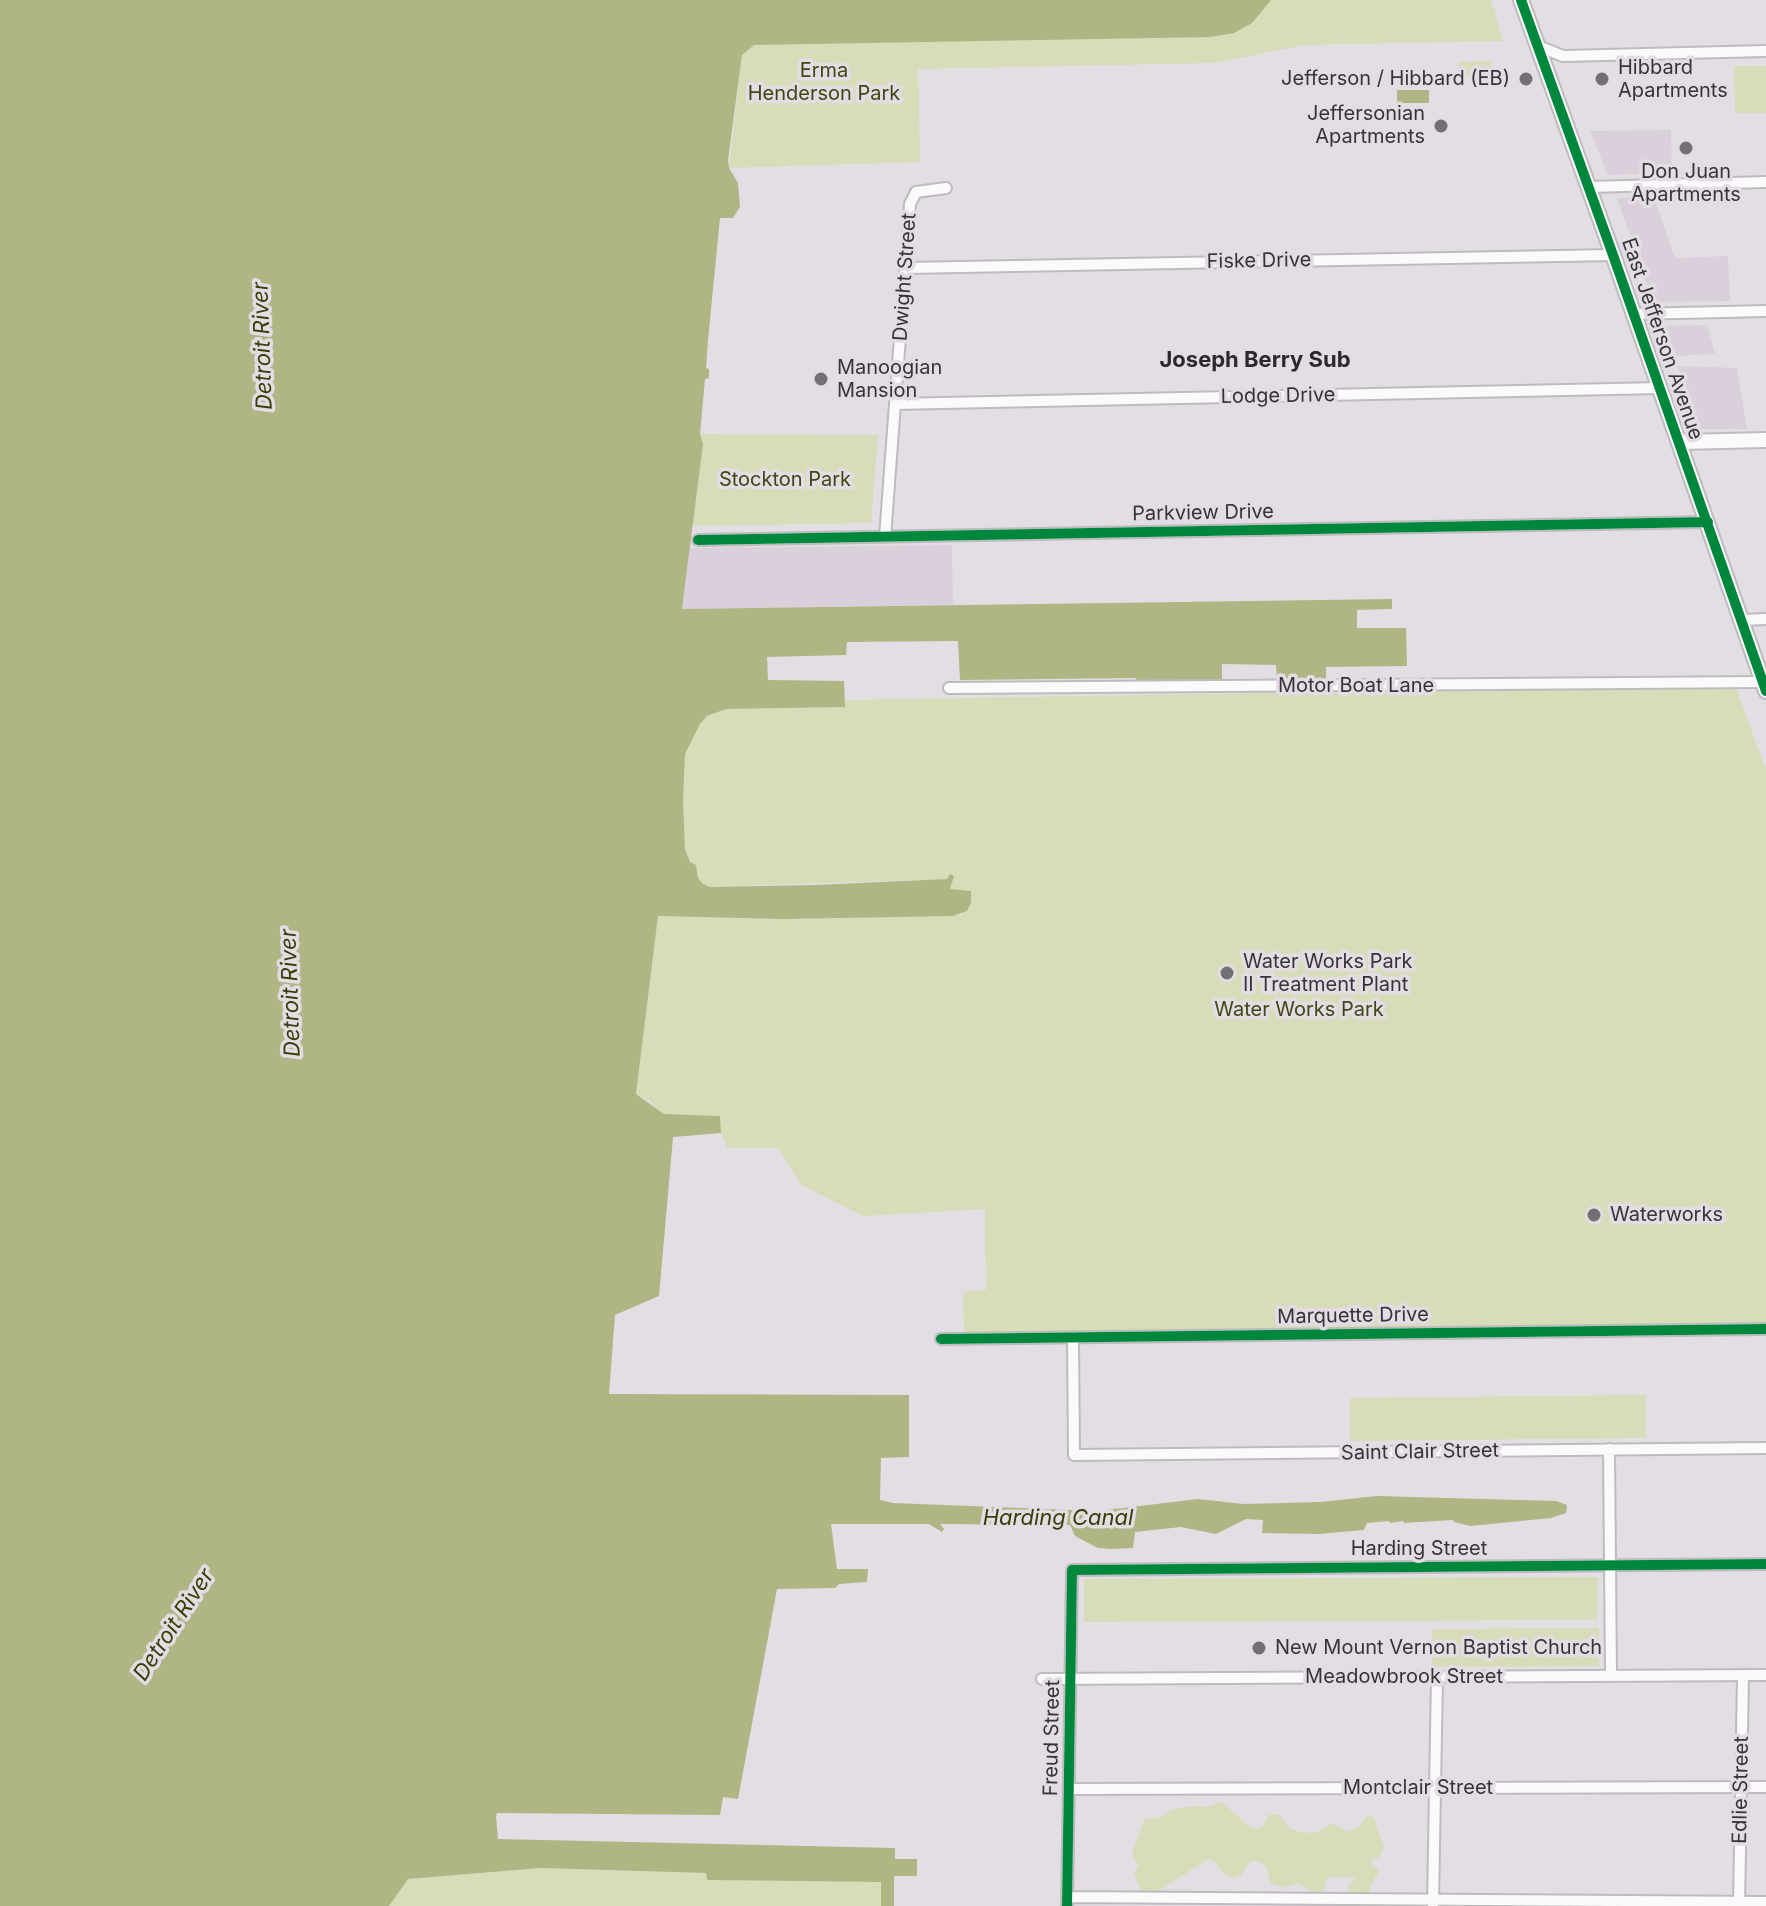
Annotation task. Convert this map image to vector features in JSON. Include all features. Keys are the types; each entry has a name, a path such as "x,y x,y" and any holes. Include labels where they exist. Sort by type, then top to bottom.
{"main road":[{"name":"East Jefferson Avenue","path":"1521,0 1635,314 1764,686"},
{"path":"1680,442 1766,440"}],"street":[{"path":"1538,46 1563,56 1766,51"},
{"path":"1589,187 1766,182"},
{"name":"Dwight Street","path":"885,537 912,197 922,190 946,188"},
{"name":"Fiske Drive","path":"906,268 1613,255"},
{"path":"1635,314 1766,311"},
{"name":"Lodge Drive","path":"895,404 1661,388"},
{"name":"Parkview Drive","path":"698,540 1708,522"},
{"path":"1743,620 1766,619"},
{"name":"Motor Boat Lane","path":"949,688 1764,686"},
{"name":"Marquette Drive","path":"941,1339 1766,1329"},
{"name":"Saint Clair Street","path":"1073,1337 1074,1455 1766,1448"},
{"path":"1609,1449 1611,1676"},
{"name":"Harding Street","path":"1072,1570 1766,1564"},
{"name":"Freud Street","path":"1067,1902 1072,1570"},
{"name":"Edlie Street","path":"1739,1904 1743,1675"},
{"name":"Meadowbrook Street","path":"1042,1679 1766,1675"},
{"path":"1433,1903 1437,1677"},
{"name":"Montclair Street","path":"1070,1789 1766,1787"},
{"path":"1067,1902 1766,1902"}],"shaded area":[{"path":"1671,130 1672,173 1608,175 1590,131"},
{"path":"1654,197 1675,258 1728,256 1730,301 1653,302 1617,198"},
{"path":"1707,325 1715,354 1674,356 1663,326"},
{"path":"1677,366 1737,368 1747,429 1699,429"},
{"path":"952,545 953,605 682,609 690,548"}],"green space":[{"name":"Erma Henderson Park","path":"748,0 1491,0 1503,41 1304,45 1215,63 918,69 920,162 729,168"},
{"path":"1491,61 1492,77 1459,78 1458,62"},
{"path":"1734,66 1766,66 1766,113 1735,113"},
{"name":"Stockton Park","path":"700,434 878,435 871,523 693,526"},
{"name":"Water Works Park","path":"1735,685 1766,770 1766,1322 964,1333 963,1292 986,1290 985,1209 863,1216 801,1185 778,1148 727,1148 721,1133 720,1116 664,1114 636,1094 658,916 782,919 962,915 947,879 709,887 702,884 696,865 690,862 685,849 683,801 685,754 707,716 726,709 844,707 845,700"},
{"path":"1646,1395 1646,1438 1350,1441 1350,1398"},
{"path":"1598,1577 1597,1620 1084,1622 1084,1579"},
{"path":"1599,1628 1599,1666 1432,1667 1432,1629"},
{"path":"1222,1802 1250,1827 1257,1829 1263,1826 1268,1815 1279,1814 1289,1828 1303,1833 1317,1832 1333,1823 1347,1832 1357,1828 1369,1815 1374,1818 1384,1848 1379,1857 1370,1861 1379,1871 1369,1894 1349,1894 1348,1886 1357,1877 1327,1877 1324,1890 1315,1893 1297,1883 1283,1888 1271,1883 1265,1865 1257,1861 1250,1862 1241,1875 1232,1878 1208,1859 1157,1892 1141,1890 1134,1874 1139,1865 1132,1853 1144,1820 1162,1817 1170,1810 1207,1807"},
{"path":"540,1868 707,1873 708,1880 882,1882 881,1906 389,1906 407,1879"}],"water":[{"path":"0,0 1271,0 1252,23 1234,33 1211,37 754,45 742,55 728,160 738,183 740,207 733,218 720,218 706,368 709,369 709,378 705,379 700,434 703,444 682,609 1392,599 1392,609 1357,610 1357,628 1406,628 1407,666 1326,667 1326,683 1277,683 1276,665 1222,664 1222,685 1137,686 1136,678 960,680 958,641 847,642 846,655 767,657 768,680 844,681 845,707 726,709 707,716 700,724 685,754 683,801 685,849 690,862 696,865 702,883 709,887 816,885 947,879 950,874 954,876 950,889 971,891 971,903 967,911 953,916 782,919 658,916 636,1094 664,1114 720,1116 721,1133 673,1137 659,1296 615,1315 609,1394 909,1395 909,1457 881,1458 880,1500 893,1503 1098,1511 1198,1499 1244,1504 1320,1502 1377,1496 1556,1501 1567,1505 1566,1513 1551,1518 1470,1526 1453,1520 1389,1521 1367,1523 1364,1530 1318,1534 1262,1533 1263,1520 1246,1519 1216,1534 1181,1527 1135,1532 1133,1548 1111,1549 1098,1548 1075,1536 1070,1525 940,1524 944,1529 942,1532 929,1524 831,1524 837,1569 868,1569 867,1582 839,1584 835,1588 777,1589 738,1799 723,1797 720,1815 497,1813 496,1816 498,1839 895,1848 895,1859 917,1859 917,1876 894,1876 894,1906 881,1906 881,1882 707,1880 706,1873 540,1868 408,1879 389,1906 0,1906"},
{"path":"1397,90 1429,90 1429,103 1397,103"}],"cycle path":[{"path":"1521,0 1766,691"},
{"path":"698,540 1708,522"},
{"path":"941,1339 1766,1329"},
{"path":"1067,1906 1072,1570 1766,1564"}],"place":[{"name":"Jefferson / Hibbard (EB)","path":"1526,79"},
{"name":"Hibbard Apartments","path":"1602,79"},
{"name":"Jeffersonian Apartments","path":"1441,126"},
{"name":"Don Juan Apartments","path":"1686,148"},
{"name":"Manoogian Mansion","path":"821,379"},
{"name":"Water Works Park II Treatment Plant","path":"1227,973"},
{"name":"Waterworks","path":"1594,1215"},
{"name":"New Mount Vernon Baptist Church","path":"1259,1648"}],"district":[{"name":"Joseph Berry Sub","path":"1255,360"}],"water label":[{"name":"Detroit River","path":"263,346"},
{"name":"Detroit River","path":"291,993"},
{"name":"Harding Canal","path":"1058,1518"},
{"name":"Detroit River","path":"174,1625"}]}
